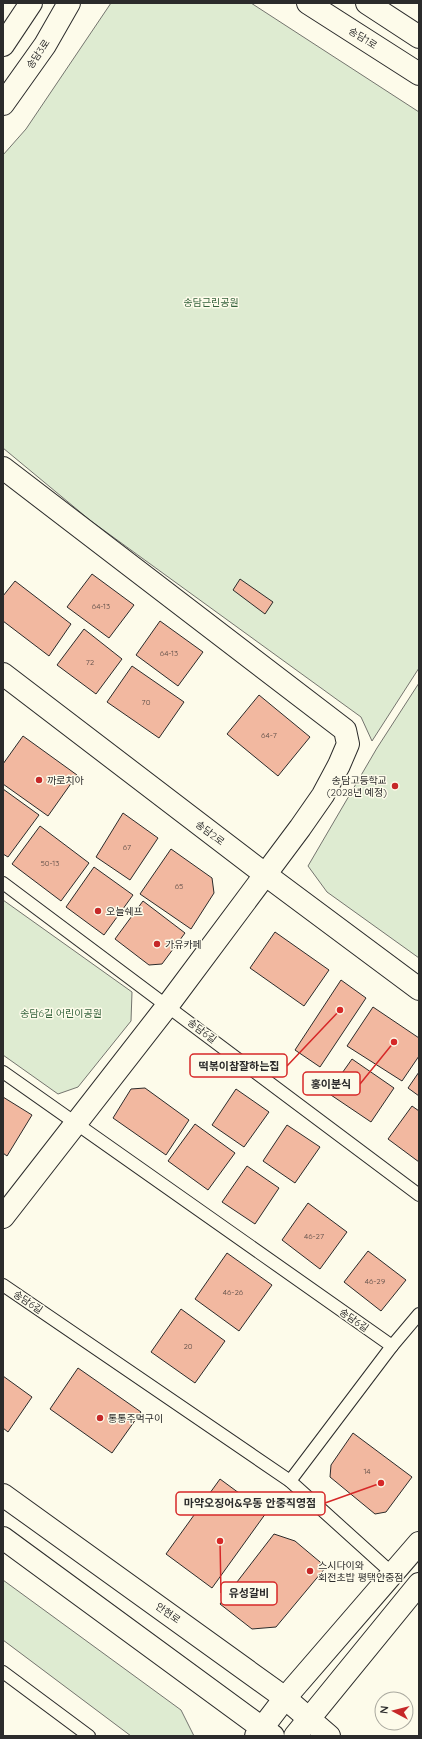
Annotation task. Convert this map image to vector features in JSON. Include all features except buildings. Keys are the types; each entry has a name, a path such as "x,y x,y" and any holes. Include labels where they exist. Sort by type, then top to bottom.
{"street":[{"path":"3,45 30,3"},
{"name":"송담3로","path":"3,104 45,45 69,3"},
{"name":"송담1로","path":"308,3 419,74"},
{"path":"367,3 419,37"},
{"path":"3,468 345,730 348,744 323,795 266,875 168,1005 3,1217"},
{"name":"송담2로","path":"3,674 266,875 419,989"},
{"name":"안현로","path":"3,1496 285,1698 329,1736"},
{"path":"3,1538 264,1733 285,1698 419,1543"},
{"path":"295,1736 418,1586"}],"lane":[{"name":"송담6길","path":"3,883 168,1005 419,1195"},
{"name":"송담6길","path":"3,1072 392,1346"},
{"name":"송담6길","path":"3,1285 290,1481 393,1574"},
{"path":"290,1481 392,1346 419,1314"},
{"path":"3,1672 89,1736"}],"green space":[{"name":"송담근린공원","path":"111,3 251,3 419,112 419,668 372,741 361,717 91,521 3,448 3,155 26,129"},
{"name":"송담고등학교 (2028년 예정)","path":"419,683 419,958 327,892 308,866 377,748"},
{"name":"송담6길 어린이공원","path":"3,900 132,992 131,1021 78,1087 58,1094 3,1055"},
{"path":"3,1580 181,1710 194,1736 131,1736 3,1640"}],"place":[{"name":"까로치아","path":"39,780"},
{"name":"송담고등학교 (2028년 예정)","path":"395,786"},
{"name":"오늘쉐프","path":"98,911"},
{"name":"가유카페","path":"157,944"},
{"name":"떡볶이참잘하는집","path":"340,1010"},
{"name":"홍이분식","path":"394,1042"},
{"name":"통통주먹구이","path":"100,1418"},
{"name":"마약오징어&우동 안중직영점","path":"381,1483"},
{"name":"유성갈비","path":"220,1541"},
{"name":"스시다이와 회전초밥 평택안중점","path":"310,1571"}]}
